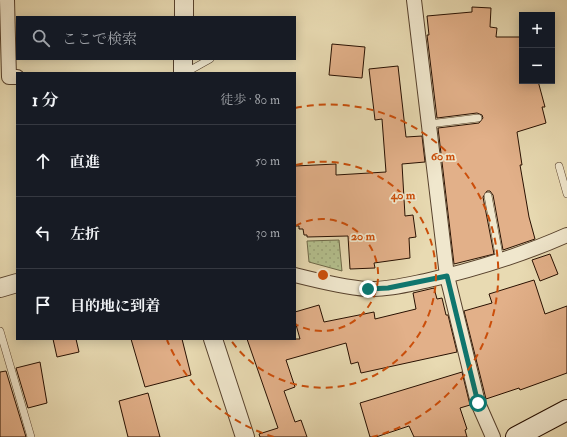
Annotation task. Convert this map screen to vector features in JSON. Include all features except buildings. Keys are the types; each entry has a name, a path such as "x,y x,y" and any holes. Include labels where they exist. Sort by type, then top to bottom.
{"main road":[{"path":"516,437 567,410"}],"street":[{"path":"7,0 9,77 16,77"},
{"path":"184,0 184,16"},
{"path":"414,0 447,276 476,396 493,437"},
{"path":"183,60 184,72"},
{"path":"296,275 323,282 368,289 388,288 447,276 500,260 567,235"},
{"path":"0,288 16,283"},
{"path":"213,340 245,437"}],"lane":[{"path":"186,72 208,60"},
{"path":"429,124 478,118"},
{"path":"559,166 567,194"},
{"path":"488,196 500,260"},
{"path":"0,330 31,437"}],"green space":[{"path":"339,240 342,271 309,262 307,241"}],"route":[{"path":"368,289 408,285 447,276 470,377 478,403"}]}
